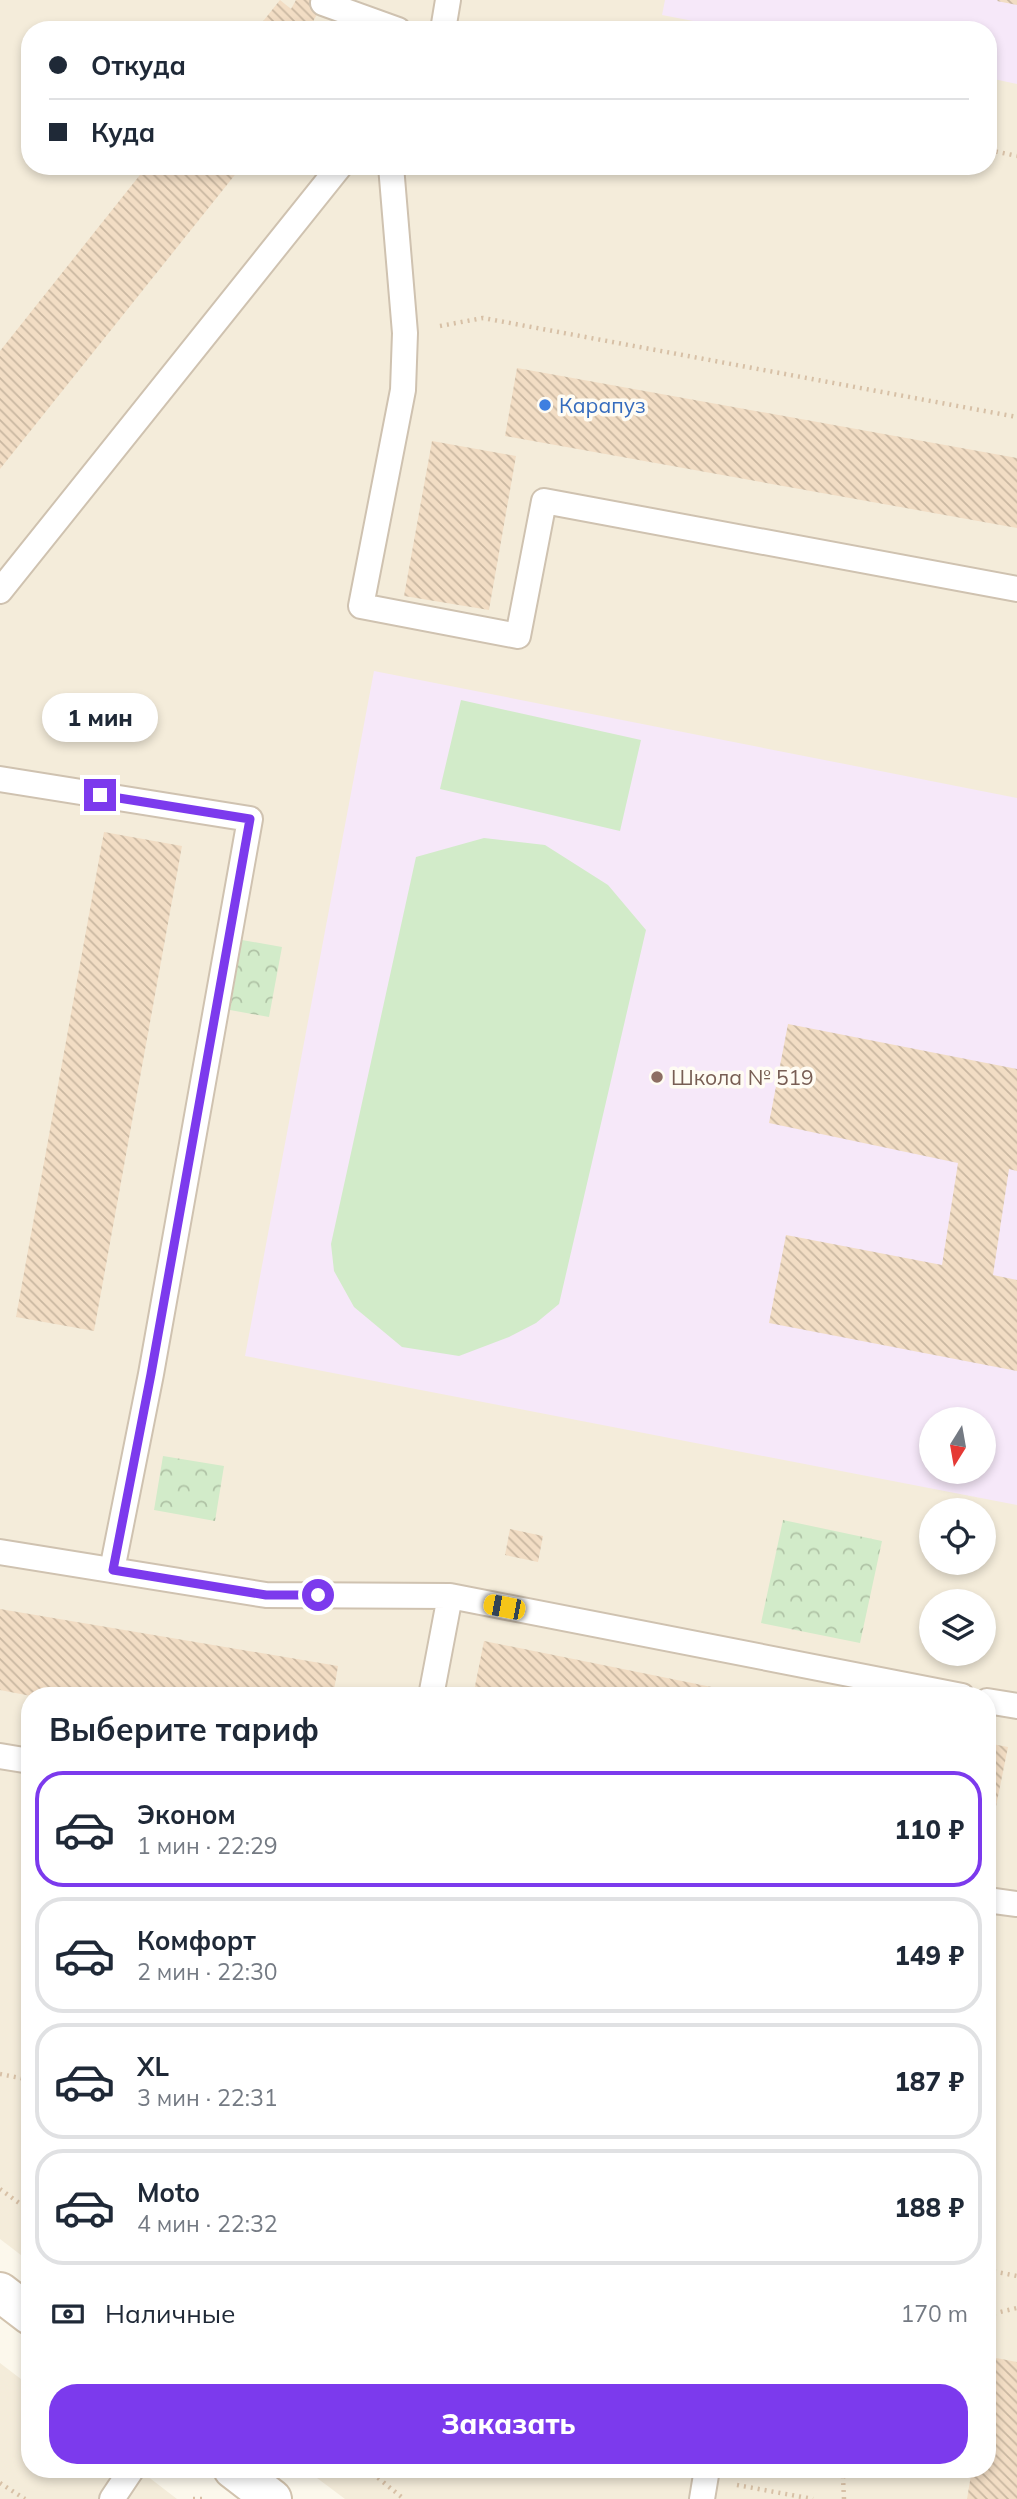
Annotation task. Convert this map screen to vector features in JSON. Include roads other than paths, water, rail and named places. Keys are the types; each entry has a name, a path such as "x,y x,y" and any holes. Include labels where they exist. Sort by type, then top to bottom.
{"main road":[{"path":"0,2292 21,2308"},
{"path":"245,2478 272,2499"}],"lane":[{"path":"444,21 448,0"},
{"path":"323,3 373,21"},
{"path":"0,591 333,175"},
{"path":"392,175 405,333 403,390 361,606 518,636 544,501 1017,589"},
{"path":"0,779 250,819 151,1374 113,1570"},
{"path":"0,1552 266,1595 450,1596 916,1687"},
{"path":"433,1687 450,1596"},
{"path":"996,1702 1017,1706"},
{"path":"0,1756 21,1760"},
{"path":"996,1901 1017,1904"},
{"path":"113,2499 126,2478"},
{"path":"702,2499 706,2478"}],"place":[{"name":"Карапуз","path":"545,405"},
{"name":"Школа № 519","path":"657,1077"}]}
